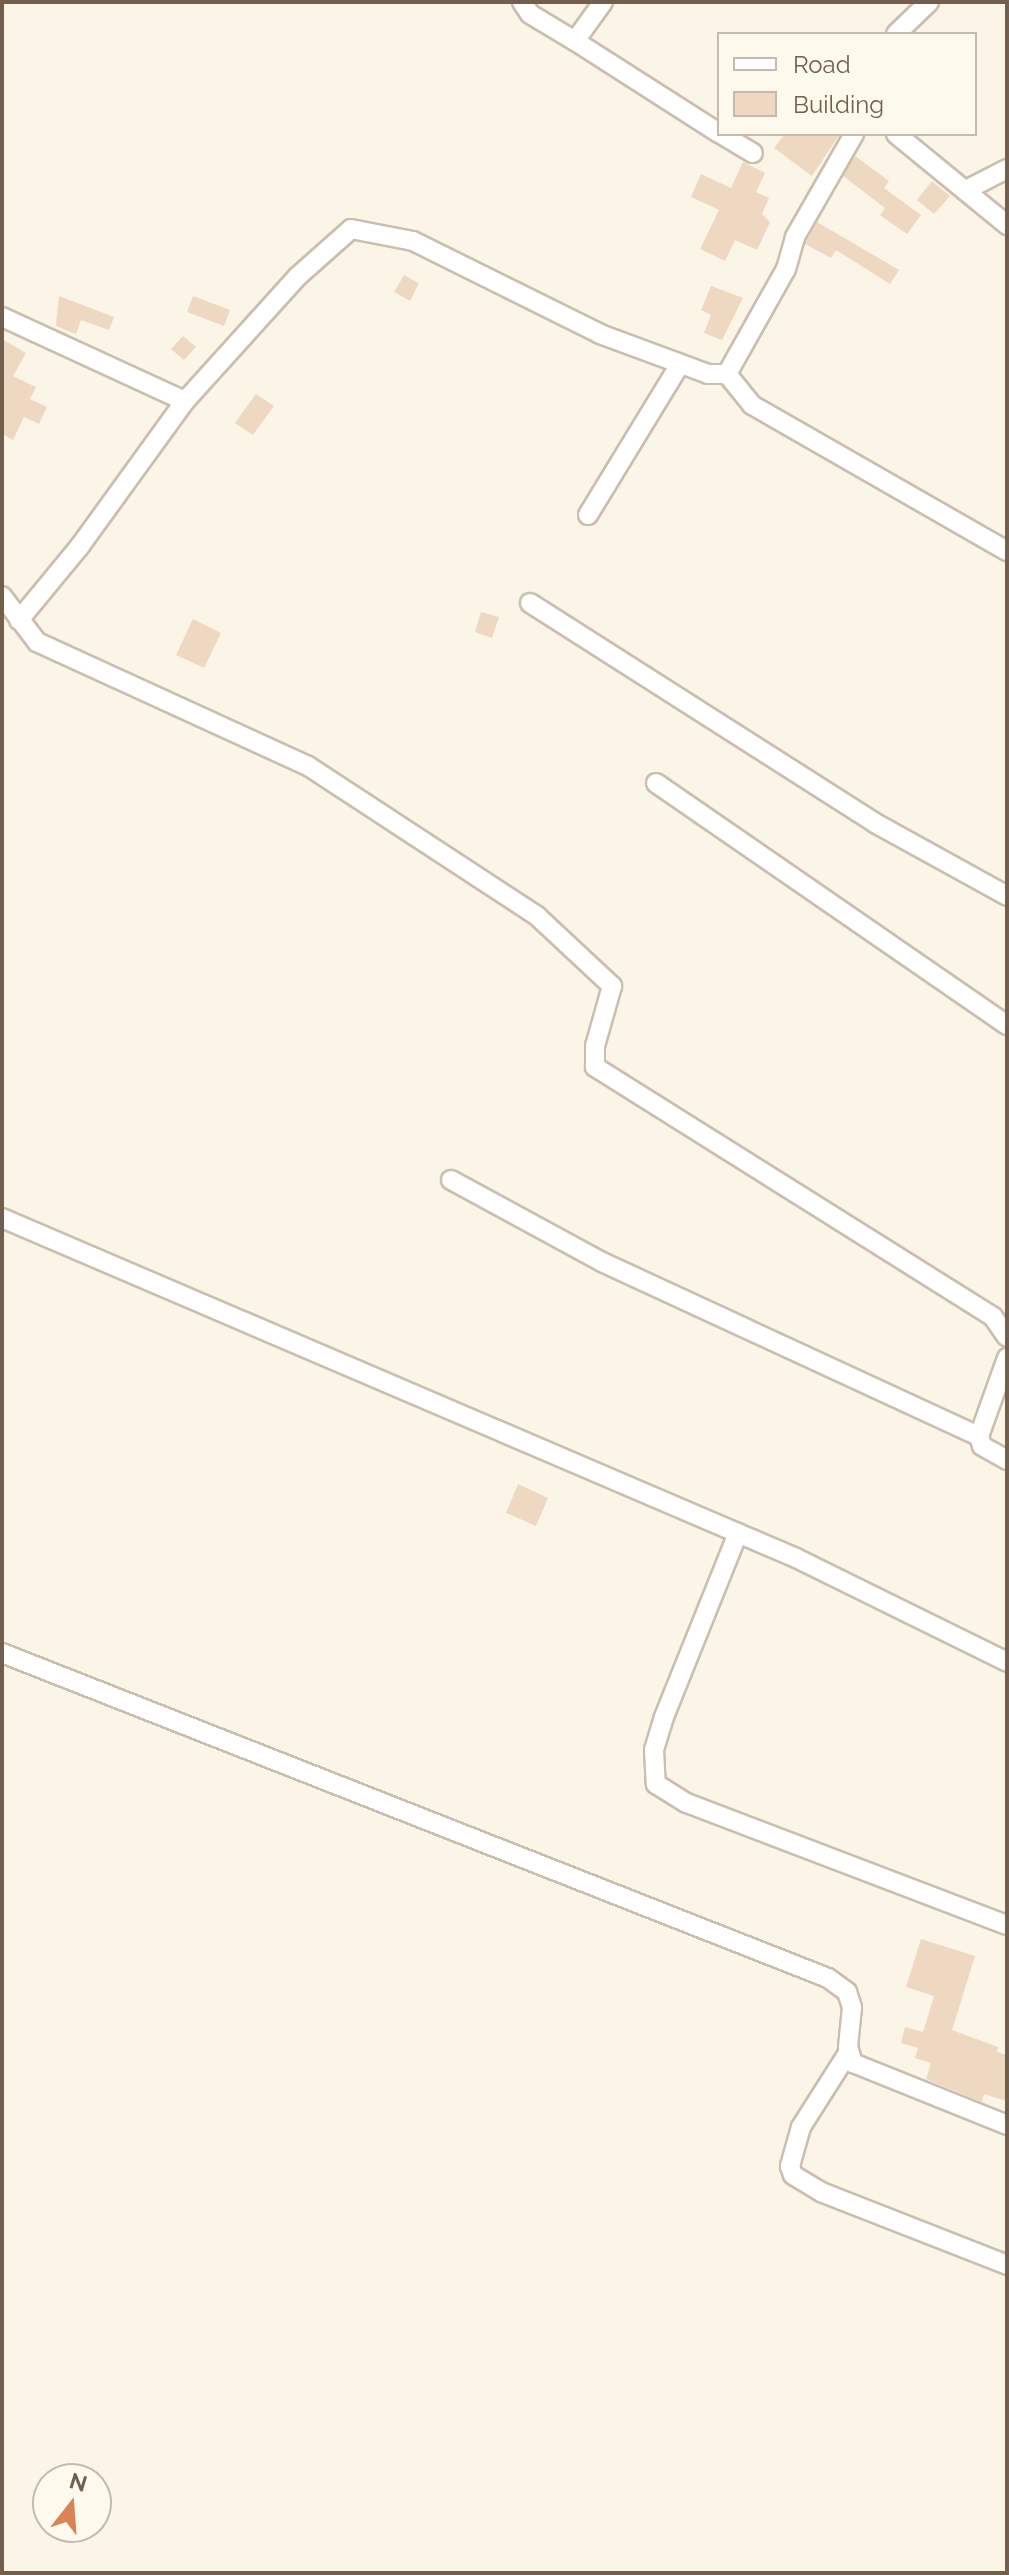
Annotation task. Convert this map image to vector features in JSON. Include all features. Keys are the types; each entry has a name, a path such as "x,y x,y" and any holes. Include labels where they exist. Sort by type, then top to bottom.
{"street":[{"path":"522,2 530,14 717,132"},
{"path":"575,41 603,2"},
{"path":"898,32 929,2"},
{"path":"723,136 753,153"},
{"path":"727,374 786,269 795,237 853,136"},
{"path":"898,136 1007,225"},
{"path":"966,190 1007,169"},
{"path":"19,620 185,401 239,348 297,277 357,228 413,241 600,334 680,364 727,374 752,405 1007,551"},
{"path":"2,317 185,401"},
{"path":"588,515 680,364"},
{"path":"2,596 37,642 308,766 537,916 612,986 595,1046 595,1067 993,1317 1007,1337"},
{"path":"530,603 875,823 1007,896"},
{"path":"656,783 1007,1025"},
{"path":"451,1180 602,1262 979,1436"},
{"path":"2,1218 738,1533 1007,1662"},
{"path":"1007,1358 979,1436 982,1446 1007,1460"},
{"path":"738,1533 657,1739 652,1770 656,1784 687,1803 1007,1925"},
{"path":"2,1653 828,1978 847,1992 852,2007 848,2053 801,2127 790,2166 793,2175 821,2192 1007,2265"},
{"path":"848,2053 861,2069 1007,2125"}],"building":[{"path":"783,136 839,136 812,176 774,148"},
{"path":"855,156 889,181 884,188 921,215 907,234 880,215 885,208 843,176"},
{"path":"743,162 765,173 756,192 769,198 762,214 770,222 757,250 735,240 725,261 700,249 719,210 691,197 701,174 731,188"},
{"path":"932,181 950,196 934,214 917,200"},
{"path":"817,222 899,270 890,284 836,250 831,258 805,244"},
{"path":"404,275 419,283 410,301 394,292"},
{"path":"711,286 743,298 722,340 704,333 711,315 701,310"},
{"path":"59,296 114,317 109,330 81,320 76,334 56,326"},
{"path":"193,296 230,310 224,326 187,312"},
{"path":"183,336 196,347 184,360 171,349"},
{"path":"2,339 26,353 13,376 36,387 30,399 47,407 39,424 24,417 13,440 2,434"},
{"path":"256,394 274,406 253,435 235,423"},
{"path":"481,612 499,617 492,638 475,632"},
{"path":"193,619 221,633 204,668 176,655"},
{"path":"518,1484 548,1498 536,1526 506,1513"},
{"path":"921,1939 975,1956 952,2030 998,2047 997,2052 1007,2055 1007,2101 984,2094 982,2102 926,2079 931,2063 915,2058 918,2048 901,2043 905,2027 923,2032 934,1996 906,1987"}]}
